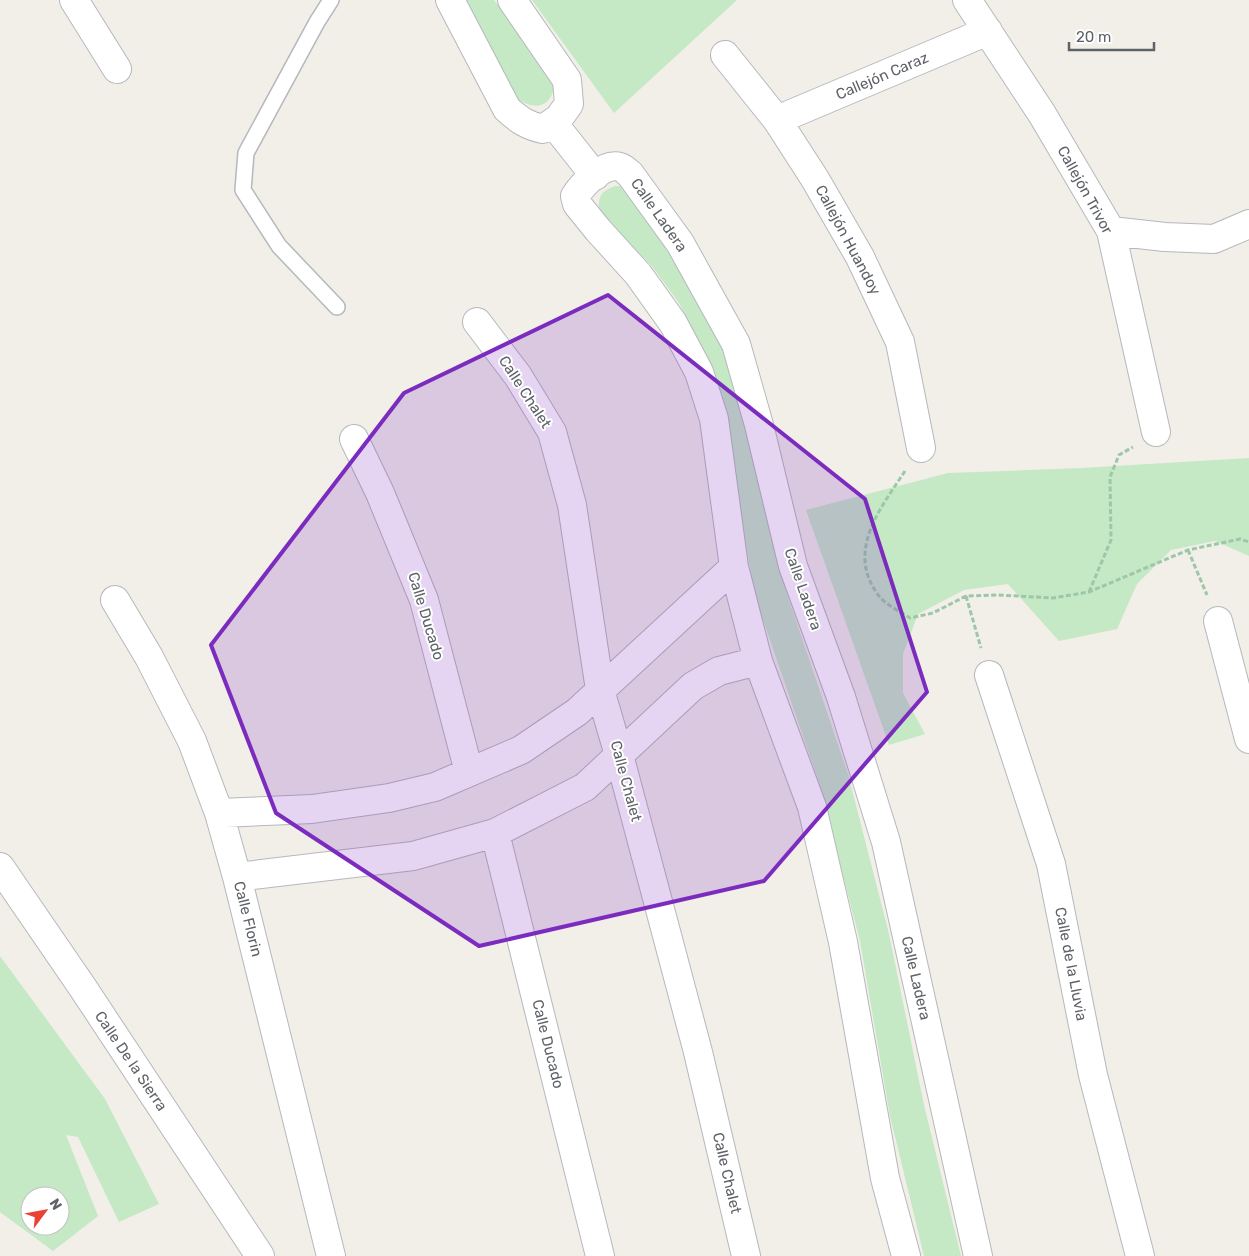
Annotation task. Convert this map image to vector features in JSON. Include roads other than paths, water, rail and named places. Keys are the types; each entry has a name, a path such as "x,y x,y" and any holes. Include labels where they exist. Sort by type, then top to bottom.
{"street":[{"path":"74,0 117,69"},
{"path":"450,0 508,109 518,120 530,126 544,129 559,118 569,104 567,80 512,0"},
{"name":"Callejón Trivor","path":"967,0 1042,114 1111,231 1156,432"},
{"name":"Callejón Caraz","path":"777,120 988,31"},
{"name":"Callejón Huandoy","path":"725,55 777,120 860,257 900,342 921,448"},
{"path":"553,123 595,176"},
{"name":"Calle Ladera","path":"906,1256 885,1178 843,942 812,807 758,661 734,567 714,419 699,372 673,323 644,282 577,204 576,196 580,188 604,169 614,166 622,168 630,174 680,243 736,344 759,425 793,566 842,697 886,842 978,1256"},
{"path":"1111,231 1165,237 1214,239 1249,224"},
{"name":"Calle Chalet","path":"477,322 518,376 552,432 572,505 600,690 620,755 698,1052 746,1256"},
{"name":"Calle Ducado","path":"354,439 380,493 424,600 469,772"},
{"path":"219,813 312,809 389,798 435,786 521,750 577,712 734,567"},
{"name":"Calle Florin","path":"115,600 149,657 192,742 219,813 237,877 331,1256"},
{"path":"1218,621 1249,739"},
{"path":"237,877 413,856 495,833 586,787 693,686 719,671 758,661"},
{"name":"Calle de la Lluvia","path":"989,675 1051,864 1093,1075 1140,1256"},
{"name":"Calle Ducado","path":"495,833 600,1256"},
{"name":"Calle De la Sierra","path":"0,868 260,1256"}],"lane":[{"path":"331,0 246,153 243,190 279,246 337,307"}]}
